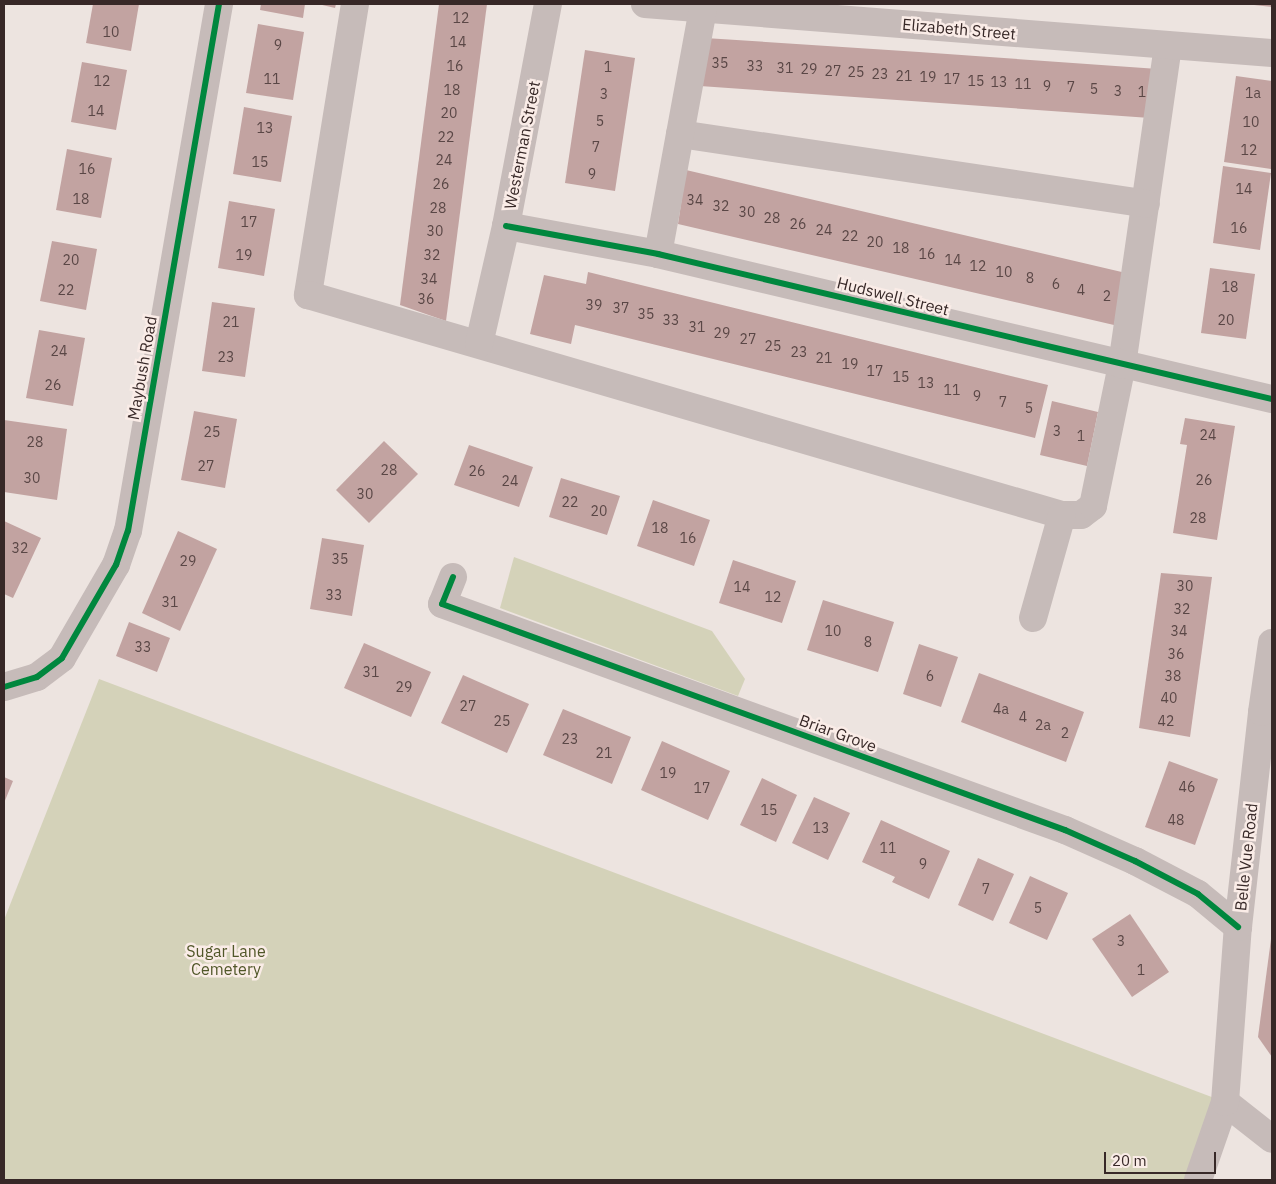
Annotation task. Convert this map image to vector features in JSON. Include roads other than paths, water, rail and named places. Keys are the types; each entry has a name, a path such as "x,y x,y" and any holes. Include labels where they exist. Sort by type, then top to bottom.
{"street":[{"name":"Maybush Road","path":"4,687 37,677 62,658 116,565 128,531 219,4"},
{"path":"355,4 308,295 1062,515 1082,515 1093,506 1122,365 1168,45"},
{"name":"Westerman Street","path":"479,344 506,226 548,4"},
{"name":"Elizabeth Street","path":"645,4 1272,53"},
{"path":"658,254 703,8"},
{"path":"680,134 1146,204"},
{"name":"Hudswell Street","path":"506,226 658,254 1272,399"},
{"path":"1033,618 1062,515"},
{"name":"Briar Grove","path":"453,577 442,604 1065,830 1135,861 1198,894 1238,927"},
{"name":"Belle Vue Road","path":"1198,1180 1225,1102 1238,927 1267,712 1272,643"},
{"path":"1225,1102 1272,1139"}],"park label":[{"name":"Sugar Lane Cemetery","path":"226,960"}]}
